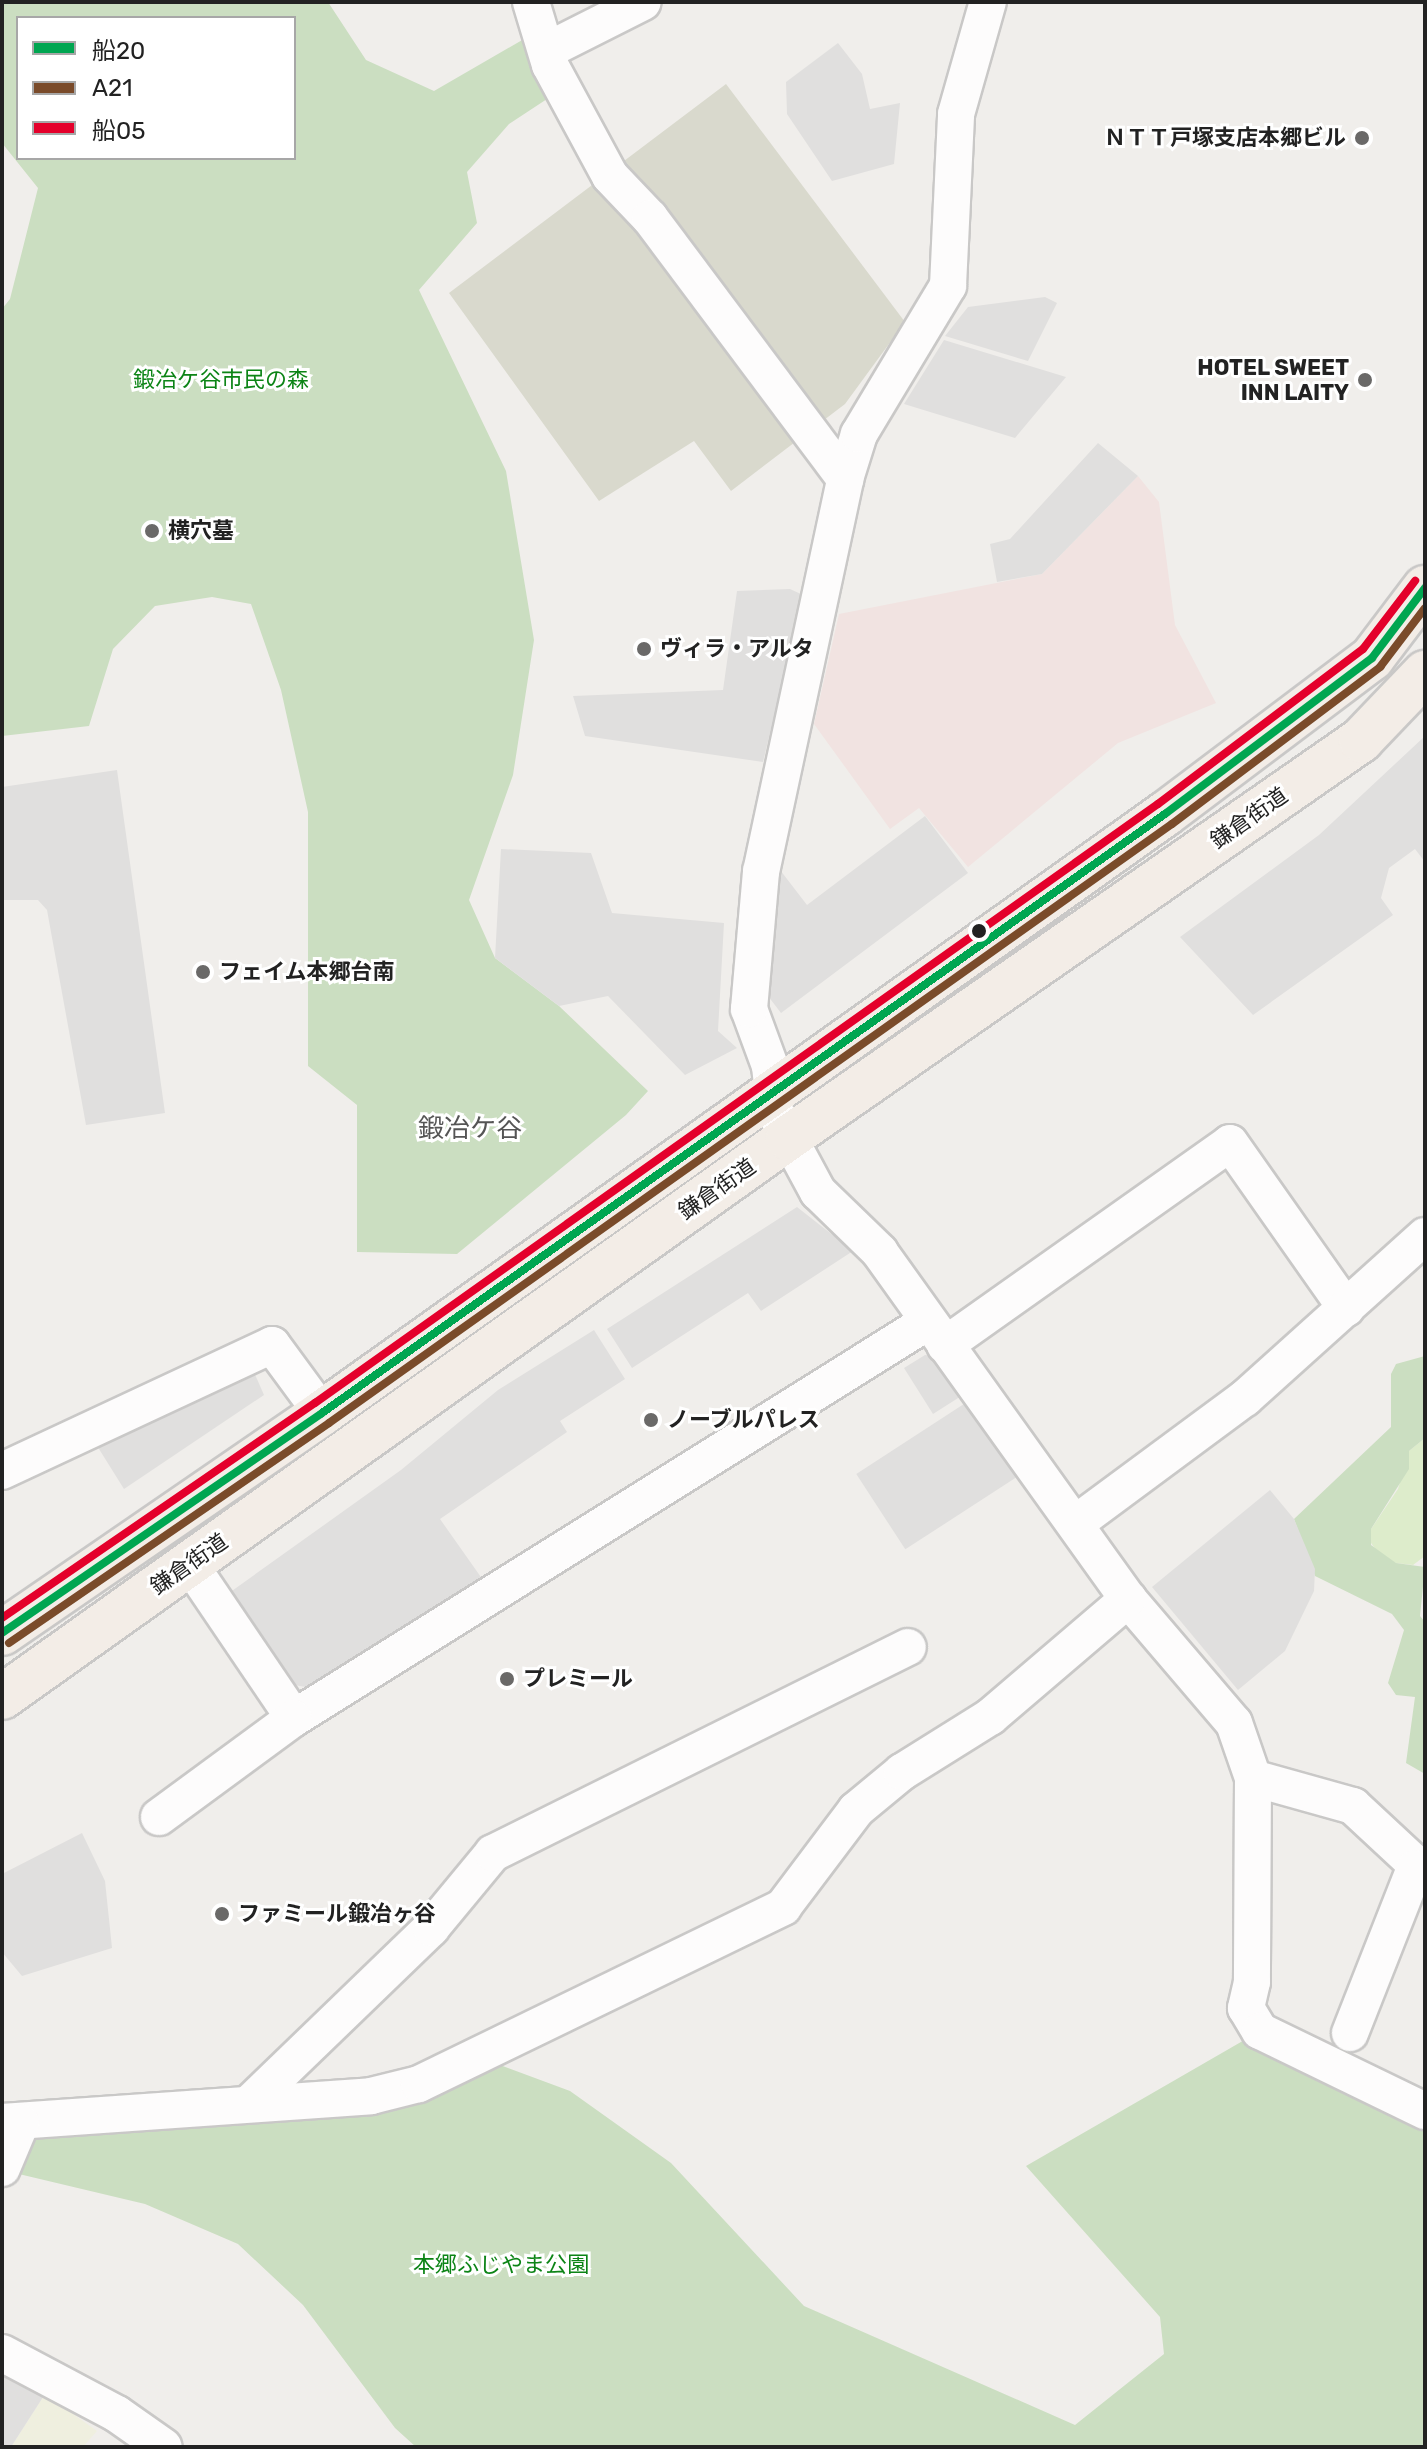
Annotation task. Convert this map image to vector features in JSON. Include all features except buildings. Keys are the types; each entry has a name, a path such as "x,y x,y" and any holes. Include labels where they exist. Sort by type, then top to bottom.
{"main road":[{"path":"2,1633 322,1413 771,1091 816,1065 1165,814 1372,658 1425,588"},
{"name":"鎌倉街道","path":"2,1697 788,1138 1361,740 1425,673"}],"street":[{"path":"531,2 548,50 550,65 610,176 650,218 845,479"},
{"path":"548,50 643,2"},
{"path":"988,2 956,114 948,286 859,434 845,479 752,933 749,1009 770,1066 771,1091 788,1138 818,1192 880,1252 1128,1599 1234,1723 1253,1778 1252,1982 1246,2008 1260,2031 1425,2111"},
{"path":"159,1817 294,1718 936,1334 1230,1143 1346,1308"},
{"path":"1076,1523 1245,1398 1425,1236"},
{"path":"2,1471 272,1345 322,1413"},
{"path":"189,1563 294,1718"},
{"path":"2,2168 12,2123 253,2100 371,2096 419,2084 783,1907 856,1810 902,1772 990,1717 1128,1599"},
{"path":"253,2100 431,1928 493,1853 908,1647"},
{"path":"1253,1778 1353,1806 1420,1871 1350,2033"},
{"path":"2,2353 117,2414 164,2447"}],"shaded area":[{"path":"838,43 862,74 870,109 900,103 894,164 832,181 787,114 786,82"},
{"path":"726,84 905,322 845,404 731,491 694,441 599,501 449,293"},
{"path":"1045,297 1057,303 1028,361 945,336 968,307"},
{"path":"944,340 1066,377 1015,438 904,404"},
{"path":"1098,443 1138,476 1042,574 997,582 990,544 1010,539"},
{"path":"1138,476 1159,502 1175,625 1216,703 1118,743 968,867 919,808 890,829 814,724 839,614 1042,574"},
{"path":"790,589 803,595 763,762 585,736 573,696 723,690 737,591"},
{"path":"1425,736 1425,862 1415,849 1389,868 1381,898 1393,915 1253,1015 1180,937 1319,835"},
{"path":"117,770 165,1113 86,1125 47,910 38,900 2,900 2,787"},
{"path":"925,816 968,873 781,1013 768,996 777,866 807,905"},
{"path":"501,849 591,853 612,913 724,923 718,1031 737,1048 685,1075 608,996 559,1006 495,958"},
{"path":"797,1207 853,1251 761,1311 748,1293 632,1368 607,1329"},
{"path":"594,1330 625,1379 560,1421 567,1432 440,1519 483,1580 312,1688 294,1685 229,1593 401,1470 498,1390"},
{"path":"925,1355 942,1357 966,1393 933,1414 904,1368"},
{"path":"253,1370 264,1395 124,1489 94,1441"},
{"path":"967,1402 1016,1477 905,1549 856,1474"},
{"path":"1270,1490 1294,1519 1315,1569 1314,1591 1285,1651 1238,1690 1152,1587"},
{"path":"82,1833 105,1881 112,1948 22,1976 2,1952 2,1874"},
{"path":"2,2374 45,2394 11,2447 2,2447"}],"green space":[{"name":"鍛冶ケ谷市民の森","path":"2,2 328,2 366,60 434,91 524,39 547,99 509,124 467,172 477,223 419,290 506,471 534,640 513,775 469,900 495,958 559,1006 648,1091 626,1115 457,1254 357,1252 357,1105 308,1066 308,812 281,690 251,604 212,597 155,606 113,649 89,726 2,736 2,309 10,299 38,188 2,143"},
{"path":"1425,1356 1425,1438 1409,1451 1409,1469 1371,1529 1371,1545 1396,1563 1425,1567 1420,1616 1425,1622 1425,1774 1406,1763 1415,1697 1396,1695 1388,1683 1404,1630 1392,1614 1315,1576 1294,1519 1391,1427 1391,1374 1396,1364"},
{"path":"1425,1438 1425,1556 1413,1565 1396,1563 1381,1557 1371,1543 1371,1529 1398,1489 1409,1451"},
{"name":"本郷ふじやま公園","path":"1260,2031 1425,2111 1425,2447 416,2447 395,2428 303,2305 238,2244 145,2204 2,2170 21,2123 370,2096 476,2056 570,2091 671,2163 804,2306 1075,2425 1164,2354 1160,2317 1026,2166"},
{"path":"45,2394 97,2431 83,2447 11,2447"}],"transit line":[{"name":"船05","path":"2,1618 315,1403 1158,804 1363,649 1415,581"},
{"name":"船20","path":"2,1633 322,1413 1165,814 1372,658 1425,588"},
{"name":"A21","path":"9,1643 329,1423 1172,824 1380,667 1425,608"}],"place":[{"name":"ＮＴＴ戸塚支店本郷ビル","path":"1362,138"},
{"name":"HOTEL SWEET INN LAITY","path":"1365,380"},
{"name":"横穴墓","path":"152,531"},
{"name":"ヴィラ・アルタ","path":"644,649"},
{"name":"フェイム本郷台南","path":"203,972"},
{"name":"ノーブルパレス","path":"651,1420"},
{"name":"プレミール","path":"507,1679"},
{"name":"ファミール鍛冶ヶ谷","path":"222,1914"}],"district":[{"name":"鍛冶ケ谷","path":"470,1129"}]}
